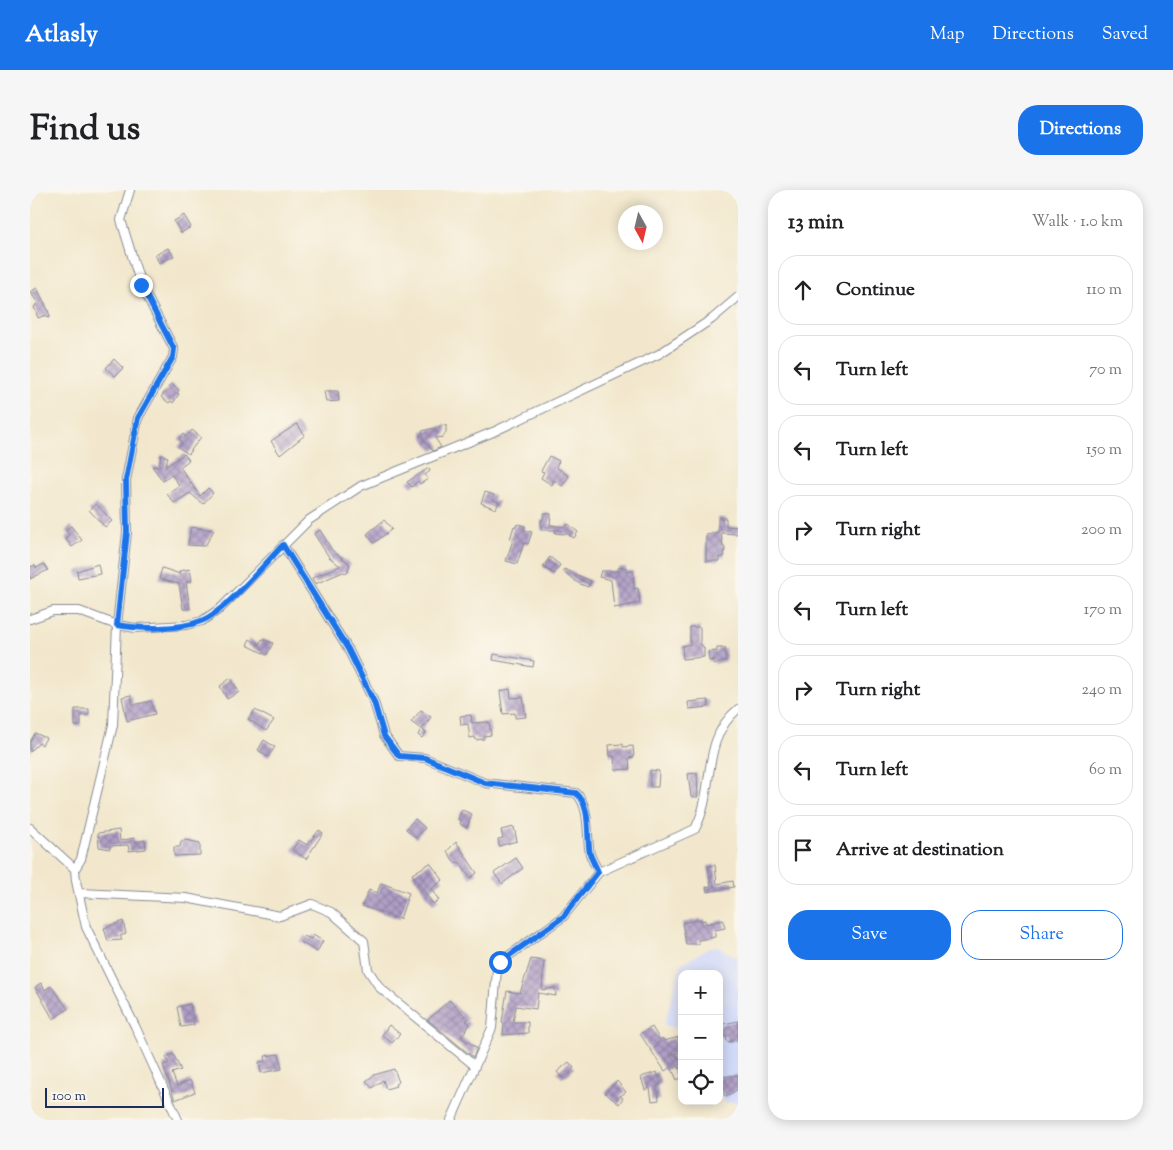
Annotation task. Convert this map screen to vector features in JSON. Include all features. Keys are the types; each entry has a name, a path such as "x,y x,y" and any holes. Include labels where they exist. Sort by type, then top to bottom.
{"street":[{"path":"75,869 80,859 114,725 117,625 127,532 126,480 138,418 173,357 174,349 141,285 121,220 130,190"},
{"path":"31,618 53,612 79,610 117,625 136,628 186,625 202,621 221,608 310,520 361,486 493,432 659,354 712,319 738,297"},
{"path":"283,545 348,649 374,702 384,736 399,756 425,758 485,783 576,793 580,796 587,818 590,855 598,872"},
{"path":"450,1120 492,1028 497,970 500,962 563,917 598,872 694,829 701,818 712,750 717,734 725,721 738,709"},
{"path":"30,828 75,869 86,928 135,1026 178,1120"},
{"path":"80,893 186,898 280,916 312,904 331,912 364,940 368,970 380,988 475,1066"}],"shaded area":[{"path":"711,947 718,947 738,958 738,1102 725,1103 723,1100 723,970 679,970 681,964"},
{"path":"678,975 678,1028 664,1025"}],"building":[{"path":"184,215 191,227 181,233 174,221"},
{"path":"168,248 174,256 159,263 155,255"},
{"path":"37,288 48,310 50,317 48,318 46,315 38,318 34,307 38,303 30,292"},
{"path":"114,359 123,368 115,376 106,368"},
{"path":"171,384 179,390 177,393 179,394 173,403 171,401 169,403 161,397"},
{"path":"324,391 338,391 339,401 326,402"},
{"path":"297,424 305,435 280,455 271,441"},
{"path":"446,425 446,432 443,437 435,438 441,447 433,451 424,440 422,431"},
{"path":"192,430 201,437 188,454 178,447 182,442 179,439 183,434 186,437"},
{"path":"184,454 189,460 180,467 200,496 208,488 213,493 203,504 190,493 174,503 167,494 179,485 171,474 163,481 152,466 159,467 161,455 168,457 165,467"},
{"path":"549,456 559,461 556,467 569,476 562,486 554,480 552,485 541,478 544,472 541,471"},
{"path":"429,468 430,471 425,475 428,479 420,484 418,481 412,487 407,482"},
{"path":"485,492 494,495 493,500 499,502 496,509 481,503"},
{"path":"96,504 112,521 105,527 89,510"},
{"path":"544,513 551,514 550,525 565,527 568,524 578,532 574,538 566,533 555,533 556,530 541,530 541,520 543,520"},
{"path":"718,518 726,518 726,526 738,527 738,534 721,533 723,547 725,546 724,557 719,557 719,561 706,561 706,535 718,532"},
{"path":"384,520 392,529 374,543 367,534"},
{"path":"517,524 525,526 524,530 532,532 528,544 524,543 517,564 506,561 513,540 510,539 514,526 516,527"},
{"path":"71,526 82,540 72,547 65,538 69,535 66,530"},
{"path":"191,527 214,530 205,546 188,545"},
{"path":"320,530 332,550 350,564 347,573 343,572 315,584 312,578 340,566 329,557 314,534"},
{"path":"550,557 560,565 554,574 543,567"},
{"path":"44,564 48,570 30,579 30,567 35,565 36,568"},
{"path":"98,564 100,574 78,578 77,571"},
{"path":"626,567 626,571 633,571 634,589 638,588 640,603 614,608 611,580 599,577 601,571 619,571 618,568"},
{"path":"162,568 180,574 179,571 190,569 192,581 186,582 190,609 183,609 179,584 159,579"},
{"path":"564,569 591,581 588,587 578,583 563,571"},
{"path":"690,627 700,627 700,643 704,648 704,657 683,659 682,646 690,644"},
{"path":"250,639 259,645 262,639 273,643 267,655 247,645"},
{"path":"717,648 725,648 726,661 714,664 714,660 709,661 708,652 717,651"},
{"path":"494,654 534,661 533,667 493,660"},
{"path":"231,678 239,692 227,699 220,686"},
{"path":"510,689 511,698 523,697 526,717 515,718 515,713 503,714 500,691"},
{"path":"131,695 133,705 151,701 155,714 127,721 122,697"},
{"path":"708,700 709,707 689,709 688,702"},
{"path":"75,709 89,709 89,715 81,715 81,726 75,726"},
{"path":"255,710 274,720 266,731 248,719"},
{"path":"421,710 431,717 422,729 426,733 422,738 418,735 421,729 411,722"},
{"path":"471,715 472,723 489,722 491,735 484,736 484,739 476,740 475,737 470,738 468,724 461,725 460,716"},
{"path":"35,733 46,738 42,745 39,743 30,752 30,742"},
{"path":"264,740 275,747 268,757 258,750"},
{"path":"623,744 623,747 633,746 634,757 629,758 630,769 615,770 614,756 610,756 609,745"},
{"path":"650,770 659,771 658,787 650,787"},
{"path":"697,773 698,797 691,797 688,774"},
{"path":"462,810 472,814 467,828 460,824 461,821 458,819"},
{"path":"415,819 425,828 416,838 406,829"},
{"path":"514,827 517,841 499,846 498,839 503,838 501,830"},
{"path":"119,830 120,841 134,838 135,842 145,840 146,849 129,851 128,845 110,846 110,849 99,847 98,833"},
{"path":"319,830 323,833 306,859 292,850 299,840 307,845"},
{"path":"186,840 200,843 200,855 174,856 174,847 180,847 181,841"},
{"path":"456,842 477,873 470,878 459,862 455,863 447,851"},
{"path":"516,858 523,868 502,884 494,873"},
{"path":"430,863 443,880 431,889 439,900 433,904 412,874"},
{"path":"715,865 717,884 733,881 734,887 707,892 706,887 711,886 708,866"},
{"path":"381,883 409,893 400,919 362,906 369,890 377,893"},
{"path":"701,919 701,921 705,920 706,924 723,920 725,928 715,930 715,937 698,940 699,944 686,944 682,923"},
{"path":"123,921 126,934 120,936 122,940 108,941 104,928"},
{"path":"313,935 323,941 317,952 301,942 304,936 311,939"},
{"path":"531,959 544,961 542,990 555,988 556,996 538,993 536,1009 516,1006 513,1022 528,1022 528,1033 503,1035 504,1023 502,1022 507,991 520,993"},
{"path":"41,983 45,990 51,986 68,1009 53,1019 35,987"},
{"path":"449,1000 468,1019 466,1021 470,1024 461,1037 477,1048 473,1057 428,1020"},
{"path":"190,1004 194,1025 181,1027 177,1007"},
{"path":"738,1021 738,1040 727,1042 726,1036 723,1036 723,1024"},
{"path":"389,1025 400,1034 392,1043 382,1035"},
{"path":"652,1027 660,1040 662,1038 664,1041 678,1037 678,1053 670,1055 678,1066 678,1079 671,1067 665,1071 640,1034"},
{"path":"173,1054 181,1070 172,1073 177,1086 190,1080 195,1092 175,1100 163,1065 169,1063 166,1057"},
{"path":"279,1054 282,1069 261,1073 259,1062 266,1061 265,1056"},
{"path":"569,1062 574,1068 571,1073 562,1078 557,1072"},
{"path":"394,1069 399,1082 395,1084 396,1086 386,1089 383,1080 372,1088 366,1081 374,1075"},
{"path":"657,1072 661,1084 657,1086 659,1100 652,1101 650,1088 645,1090 641,1077"},
{"path":"738,1075 738,1089 726,1097 723,1094 723,1077"},
{"path":"617,1081 626,1092 620,1096 623,1098 619,1104 605,1093"}],"route":[{"path":"141,285 174,349 173,357 138,418 126,480 127,532 117,625 136,628 186,625 202,621 221,608 283,545 348,649 374,702 384,736 399,756 425,758 485,783 576,793 580,796 587,818 590,855 598,872 563,917 500,962"}]}
